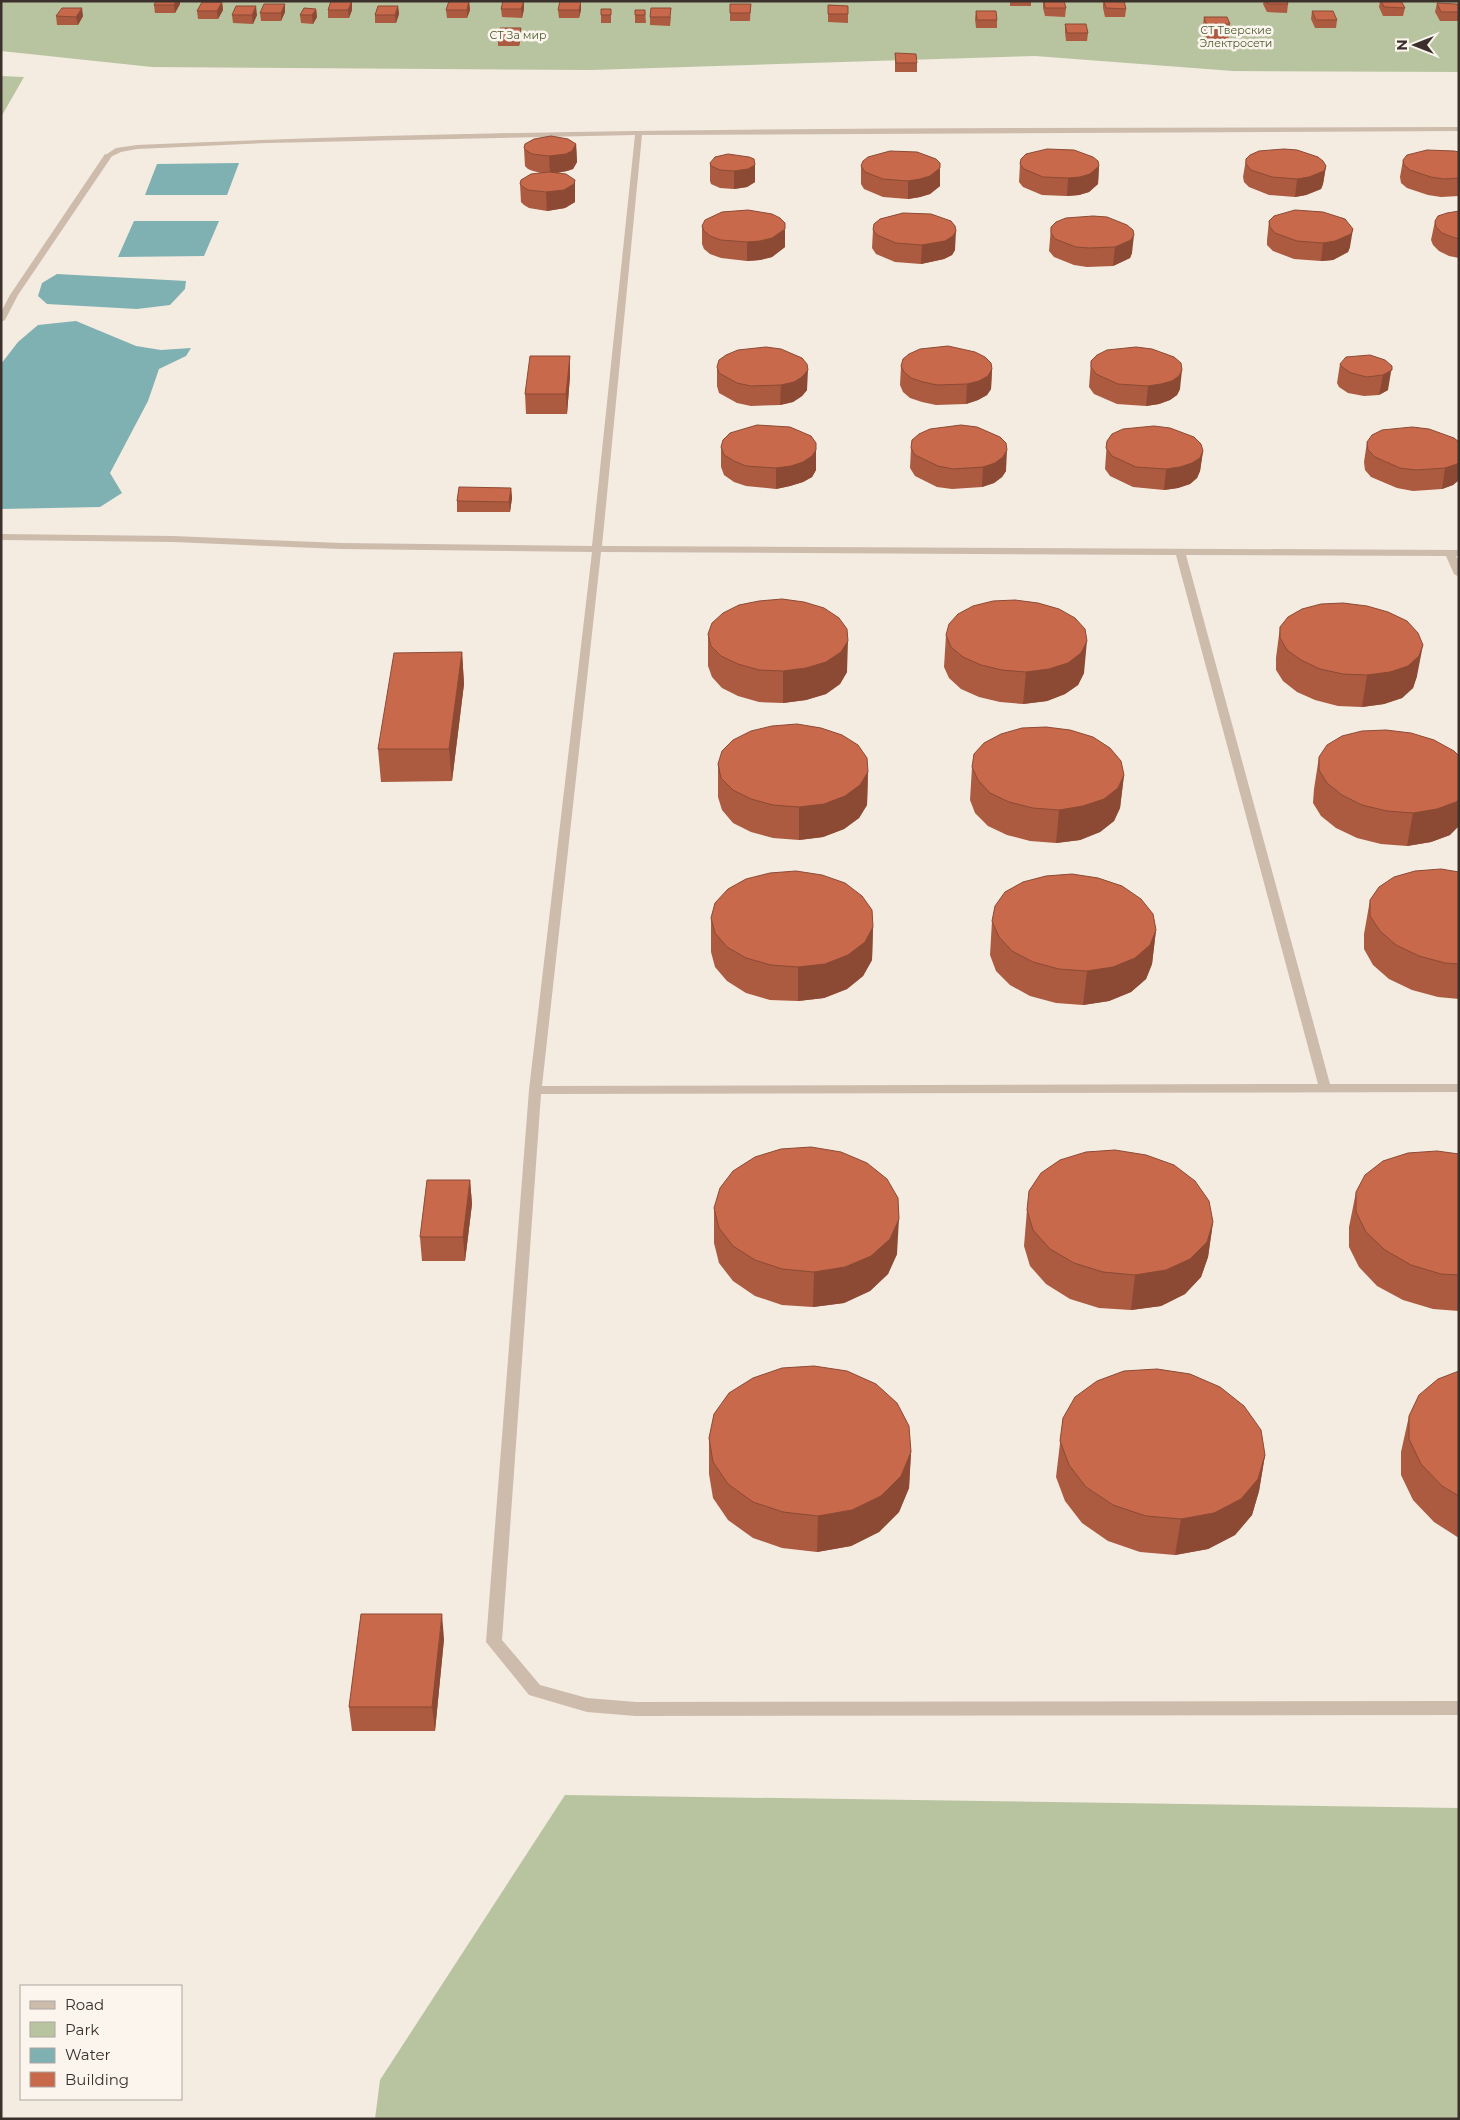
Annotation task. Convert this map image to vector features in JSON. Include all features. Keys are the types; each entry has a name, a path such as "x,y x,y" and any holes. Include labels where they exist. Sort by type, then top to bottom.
{"street":[{"path":"1,320 14,295 108,156 119,150 136,147 258,141 639,133 1459,129"},
{"path":"639,133 597,548 534,1090 494,1642 535,1690 587,1706 636,1710 1459,1708"},
{"path":"1,537 173,539 341,546 1454,553 1459,574"},
{"path":"1180,552 1325,1088"},
{"path":"534,1090 1459,1088"}],"green space":[{"name":"СТ За мир","path":"1,1 1459,1 1459,72 1233,71 1035,56 591,70 152,67 1,51"},
{"path":"1,76 24,77 1,117"},
{"path":"565,1795 1459,1808 1459,2119 375,2119 380,2080"}],"water":[{"path":"239,163 227,195 145,195 157,164"},
{"path":"134,221 219,221 204,256 118,257"},
{"path":"57,274 186,281 185,289 170,305 137,309 47,304 38,296 42,283"},
{"path":"76,321 136,346 161,350 191,348 186,356 159,369 148,401 110,473 122,493 100,507 1,509 1,364 18,342 38,325"}],"building":[{"path":"156,1 176,1 174,5 154,5"},
{"path":"331,1 352,1 348,10 328,10"},
{"path":"449,1 469,1 467,10 446,10"},
{"path":"503,1 524,1 521,9 501,9"},
{"path":"560,1 581,1 579,10 558,10"},
{"path":"1044,1 1064,1 1066,8 1045,8"},
{"path":"1104,1 1124,1 1126,9 1106,8"},
{"path":"1267,1 1287,1 1288,4 1268,4"},
{"path":"1381,1 1401,1 1405,8 1384,7"},
{"path":"202,2 222,2 217,11 197,11"},
{"path":"1437,3 1457,4 1459,12 1441,12"},
{"path":"264,4 285,4 281,13 260,13"},
{"path":"730,4 751,4 750,13 730,13"},
{"path":"828,5 848,6 848,14 828,14"},
{"path":"236,6 256,6 252,15 232,15"},
{"path":"378,6 398,6 395,15 375,15"},
{"path":"62,8 82,8 76,17 56,16"},
{"path":"304,8 316,9 312,15 300,15"},
{"path":"651,8 671,8 670,17 650,17"},
{"path":"601,9 611,9 611,15 601,15"},
{"path":"635,10 645,10 645,15 635,15"},
{"path":"976,11 996,11 997,20 977,20"},
{"path":"1312,11 1333,11 1337,20 1316,20"},
{"path":"1204,17 1227,17 1230,24 1206,24"},
{"path":"1065,24 1086,24 1088,33 1067,33"},
{"path":"500,28 521,28 519,37 498,37"},
{"path":"895,53 916,54 917,63 896,63"},
{"path":"551,136 568,139 576,144 572,151 566,154 549,156 532,154 524,148 525,144 534,139"},
{"path":"1047,149 1074,150 1093,157 1098,161 1099,166 1090,174 1068,178 1043,177 1024,169 1020,164 1021,159 1026,154"},
{"path":"1297,150 1318,157 1326,166 1324,171 1297,179 1272,177 1251,170 1246,164 1246,159 1250,155 1259,151"},
{"path":"1427,150 1459,152 1459,178 1444,179 1431,177 1410,170 1404,165 1403,160 1407,155"},
{"path":"890,151 917,152 936,159 940,163 940,168 930,176 908,181 883,179 865,172 861,166 868,157"},
{"path":"728,154 754,159 755,165 748,169 734,171 720,170 711,166 710,163 715,157"},
{"path":"549,172 566,174 575,180 574,184 564,190 546,192 528,190 520,184 521,180 531,174"},
{"path":"748,210 772,214 780,218 785,223 785,229 772,238 747,242 721,240 710,236 704,231 702,226 705,220 722,212"},
{"path":"1295,210 1323,212 1345,219 1353,229 1351,234 1335,241 1323,243 1297,241 1275,233 1270,227 1269,221 1274,216"},
{"path":"1459,211 1459,239 1442,233 1436,227 1435,221 1438,216"},
{"path":"903,213 931,214 951,221 956,231 953,236 945,241 922,245 896,243 877,235 873,230 874,224 880,219"},
{"path":"1107,217 1127,225 1133,230 1134,235 1131,240 1115,247 1089,248 1076,247 1055,239 1051,233 1051,227 1056,222 1066,218"},
{"path":"948,346 975,352 985,357 991,363 992,369 988,376 967,384 937,385 911,378 904,372 901,366 903,359 909,354 920,349"},
{"path":"766,347 781,349 802,358 807,364 808,370 794,382 781,385 751,386 737,383 719,373 717,367 719,360 726,355 738,350"},
{"path":"1136,347 1152,349 1174,357 1181,363 1182,370 1179,376 1172,381 1148,386 1118,384 1096,374 1091,367 1091,361 1097,355 1107,350"},
{"path":"1370,355 1385,360 1392,366 1392,370 1383,375 1367,377 1351,373 1340,364 1346,357"},
{"path":"530,356 570,356 566,394 525,394"},
{"path":"757,425 790,427 811,436 816,443 816,450 812,456 803,462 776,468 746,466 724,455 721,447 723,440 730,433"},
{"path":"961,425 977,427 1000,437 1006,443 1007,450 1003,457 995,463 983,467 953,469 938,466 915,455 911,448 912,440 919,434 930,429"},
{"path":"1154,426 1170,428 1194,437 1201,444 1203,451 1200,458 1180,467 1166,469 1136,467 1112,456 1106,448 1107,441 1112,434 1123,429"},
{"path":"1412,427 1429,429 1454,438 1459,442 1459,462 1445,468 1416,470 1400,468 1375,457 1368,450 1367,442 1372,435 1382,430"},
{"path":"459,487 511,488 509,502 457,501"},
{"path":"782,599 804,602 824,608 839,618 847,629 848,641 841,652 826,662 806,668 783,671 759,670 738,664 721,656 711,646 708,634 712,623 723,613 739,605"},
{"path":"1015,600 1038,603 1059,609 1075,618 1085,629 1087,641 1081,653 1068,663 1049,669 1026,672 1002,670 981,665 963,657 951,647 946,635 949,624 958,614 973,606 993,601"},
{"path":"1343,603 1367,606 1388,612 1407,621 1418,633 1423,645 1419,656 1408,666 1390,672 1367,675 1343,674 1320,669 1301,660 1287,650 1280,638 1280,627 1288,617 1302,609 1321,604"},
{"path":"462,652 449,749 378,749 394,653"},
{"path":"797,724 821,728 842,735 858,745 867,758 868,772 860,785 845,796 824,804 799,807 773,805 751,799 733,790 721,778 718,764 722,751 733,740 751,731 772,726"},
{"path":"1046,727 1070,730 1093,737 1110,748 1121,761 1124,775 1118,788 1104,799 1083,806 1059,810 1033,808 1009,802 990,793 978,780 972,767 974,754 984,743 1001,734 1022,728"},
{"path":"1386,730 1411,733 1434,740 1454,751 1459,756 1459,800 1437,809 1413,813 1387,811 1362,805 1342,795 1327,783 1319,770 1319,757 1327,745 1342,736 1362,731"},
{"path":"1441,869 1459,872 1459,964 1445,963 1419,956 1396,945 1380,931 1370,916 1370,900 1379,887 1394,877 1415,871"},
{"path":"796,871 822,875 845,883 862,896 872,910 873,927 865,942 848,955 825,964 798,967 771,965 746,958 727,947 715,933 711,918 715,903 728,889 746,879 770,873"},
{"path":"1072,874 1098,878 1122,886 1141,899 1153,914 1156,930 1150,945 1135,958 1113,967 1087,971 1059,969 1033,962 1012,951 999,937 992,921 995,906 1005,892 1023,882 1046,876"},
{"path":"811,1147 841,1152 867,1163 887,1179 898,1198 899,1219 890,1239 871,1256 845,1267 814,1272 782,1269 755,1260 733,1246 719,1228 714,1208 720,1188 733,1171 755,1157 781,1149"},
{"path":"1115,1150 1146,1155 1174,1165 1195,1181 1209,1201 1213,1222 1207,1242 1190,1259 1166,1270 1135,1275 1103,1272 1074,1263 1050,1249 1033,1230 1027,1210 1029,1191 1041,1173 1060,1160 1086,1152"},
{"path":"1437,1151 1459,1154 1459,1275 1441,1274 1411,1265 1385,1250 1366,1232 1356,1212 1356,1192 1365,1175 1383,1161 1408,1153"},
{"path":"427,1180 470,1180 463,1237 420,1237"},
{"path":"814,1366 847,1371 876,1384 897,1403 909,1426 911,1452 901,1476 881,1496 852,1510 818,1516 783,1512 753,1502 728,1484 713,1462 709,1438 714,1414 729,1393 753,1378 782,1368"},
{"path":"1157,1369 1190,1374 1220,1387 1244,1406 1261,1430 1265,1455 1258,1479 1241,1499 1214,1513 1181,1519 1146,1516 1113,1505 1086,1487 1069,1465 1060,1441 1063,1418 1075,1397 1097,1381 1124,1371"},
{"path":"1459,1371 1459,1496 1442,1486 1421,1464 1409,1439 1409,1416 1419,1395 1438,1379"},
{"path":"361,1614 442,1614 432,1707 349,1707"}],"park label":[{"name":"СТ Тверские Электросети","path":"1236,36"}]}
